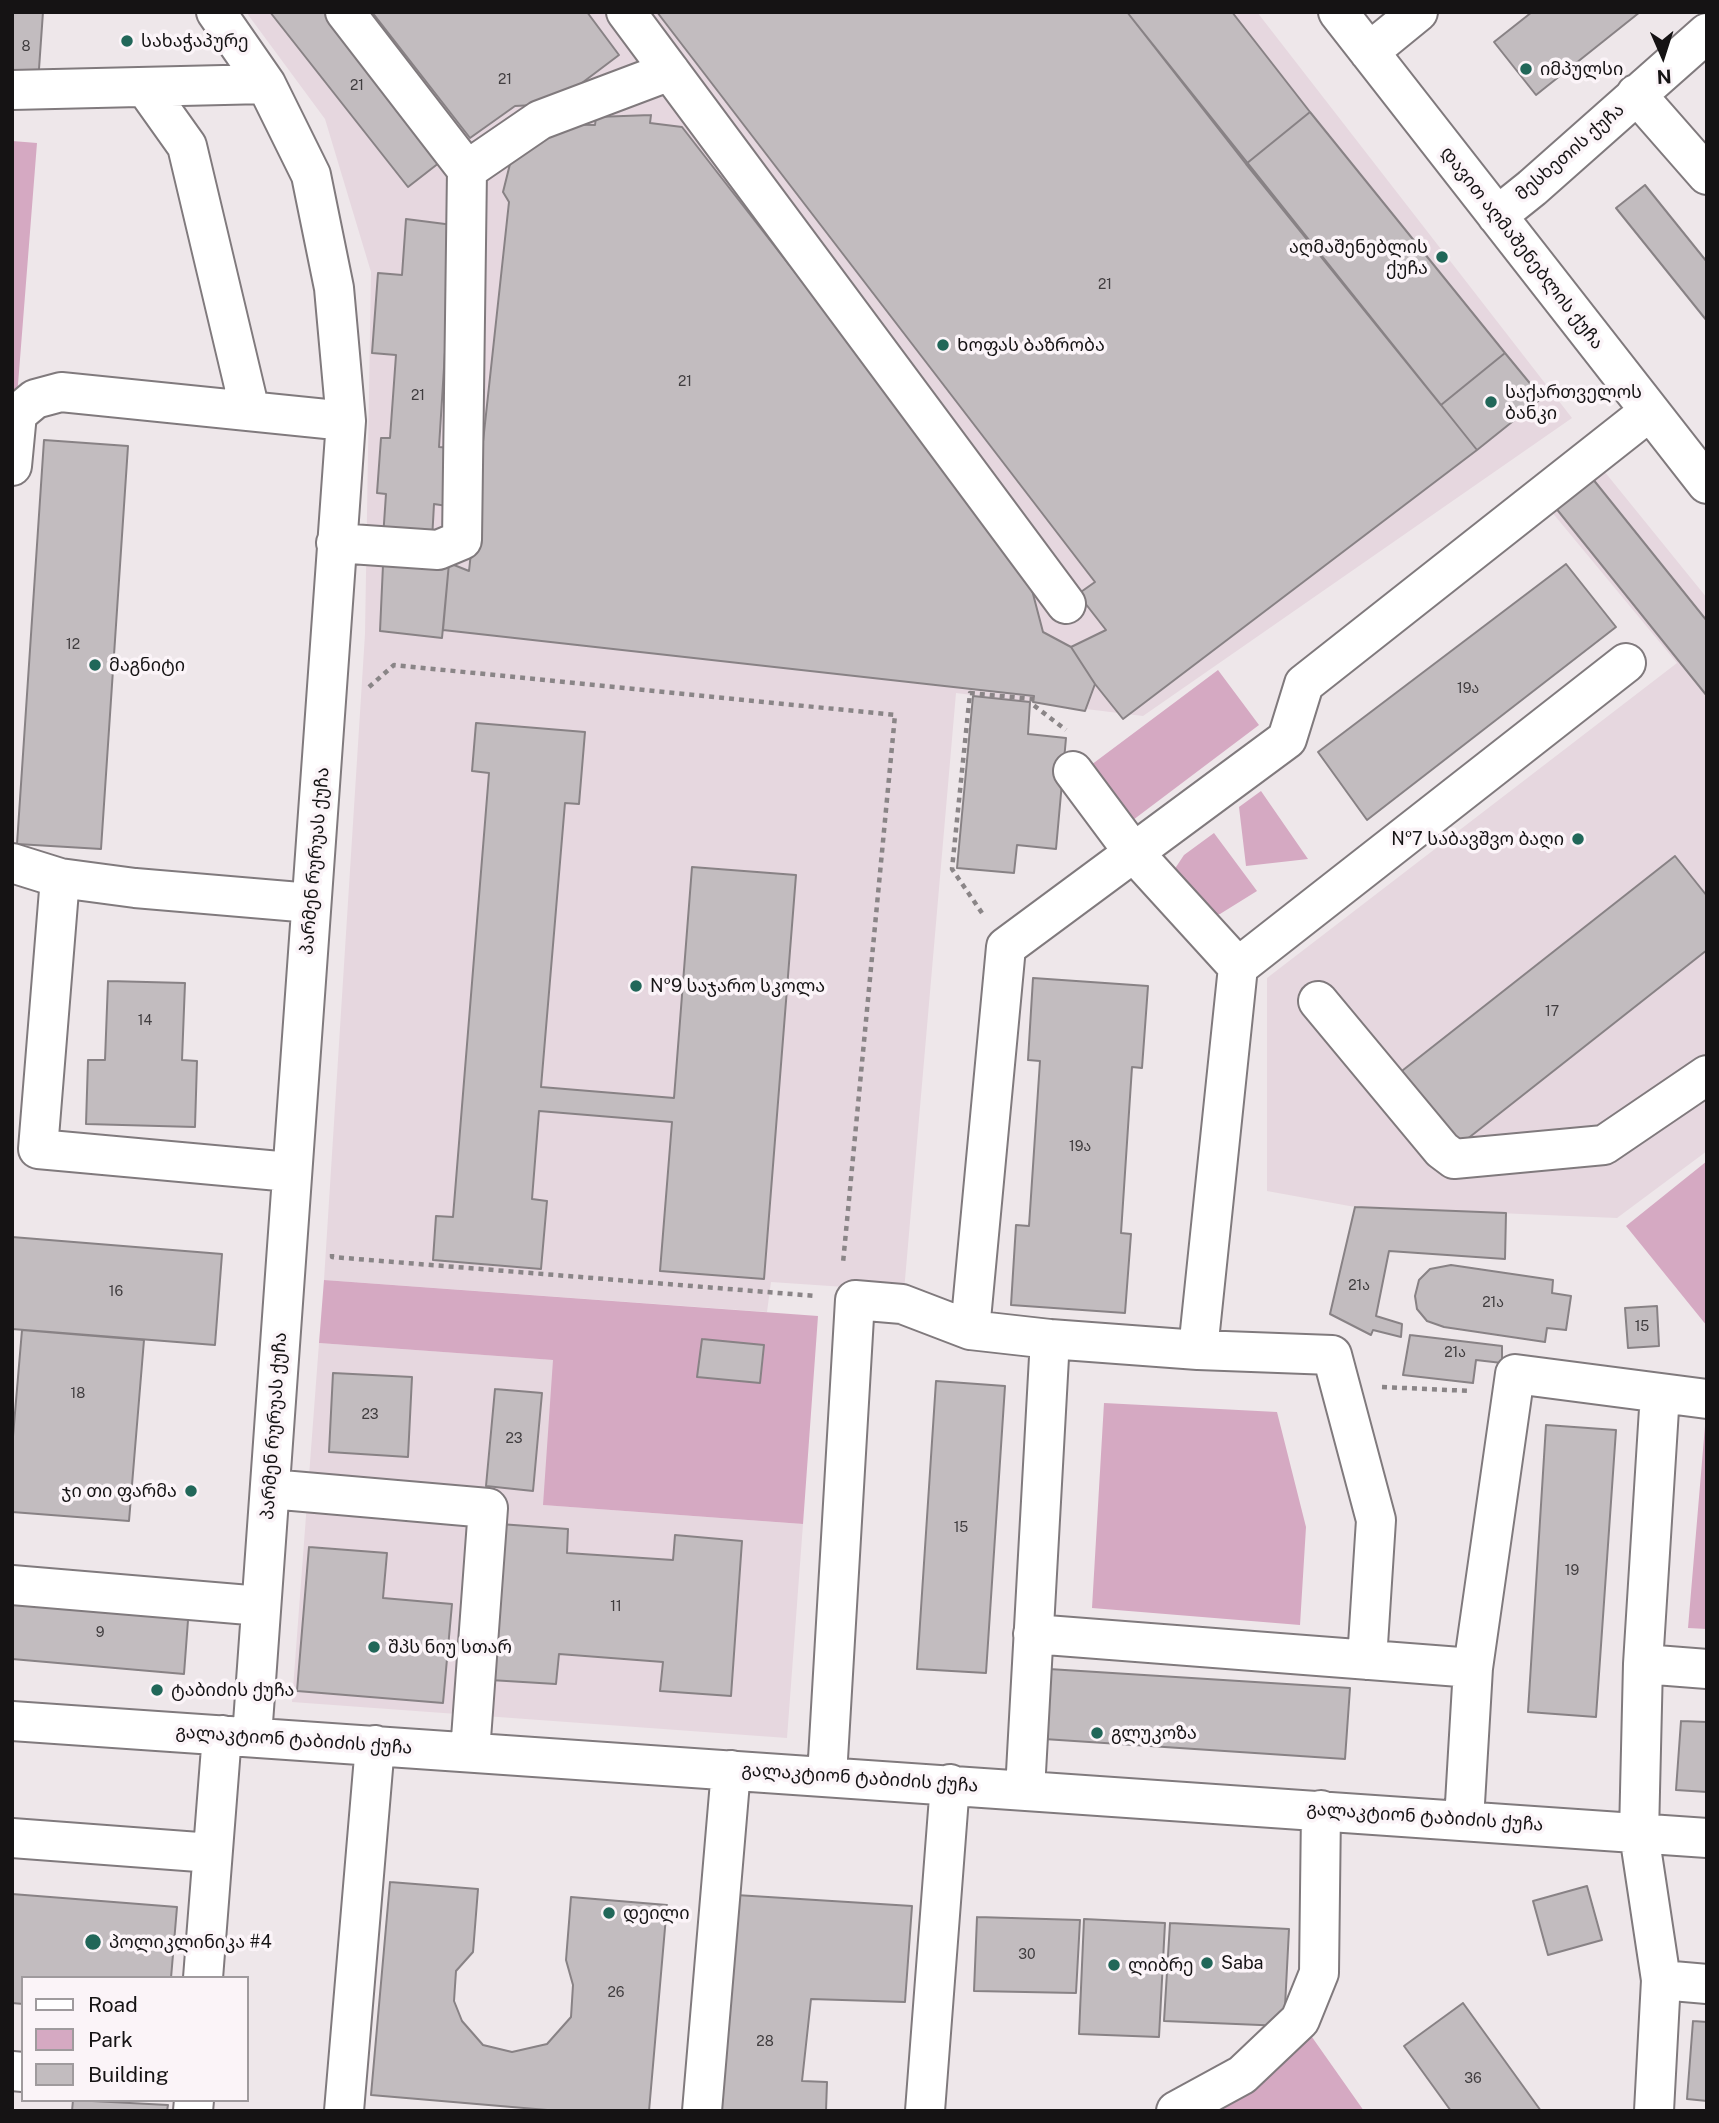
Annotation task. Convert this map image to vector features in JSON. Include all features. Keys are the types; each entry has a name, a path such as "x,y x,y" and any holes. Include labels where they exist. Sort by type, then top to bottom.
{"street":[{"name":"პარმენ რურუას ქუჩა","path":"203,1976 212,1853 261,1606 290,1172 331,664 346,421 334,288 311,175 266,84 216,12"},
{"path":"337,543 438,550 462,540 467,170 345,12"},
{"path":"626,12 1066,604"},
{"name":"დავით აღმაშენებლის ქუჩა","path":"1338,12 1707,484"},
{"path":"1369,52 1418,12"},
{"name":"მესხეთის ქუჩა","path":"1497,216 1707,33"},
{"path":"467,170 540,120 670,71"},
{"path":"12,90 266,84"},
{"path":"145,88 187,146 250,411"},
{"path":"1636,94 1707,175"},
{"path":"12,466 16,414 35,399 61,392 346,421"},
{"path":"970,1330 1006,947 1287,739 1304,684 1650,411"},
{"path":"1198,1350 1238,967 1626,663"},
{"path":"1073,771 1134,853 1238,967"},
{"path":"12,863 60,878 135,888 311,903"},
{"path":"60,878 38,1149 290,1172"},
{"path":"1318,1001 1442,1150 1454,1159 1604,1144 1707,1075"},
{"path":"827,1776 847,1299 902,1304 970,1330 1198,1350 1332,1355 1376,1520 1367,1660"},
{"path":"1025,1790 1050,1339"},
{"path":"1465,1820 1473,1668 1515,1374 1707,1399"},
{"path":"1654,2111 1661,1980 1639,1834 1643,1664 1660,1393"},
{"path":"270,1489 488,1508 470,1752"},
{"path":"12,1585 261,1606"},
{"path":"1033,1634 1473,1668"},
{"path":"1643,1664 1707,1669"},
{"name":"გალაკტიონ ტაბიძის ქუჩა","path":"12,1721 1707,1838"},
{"path":"344,2111 375,1745"},
{"path":"702,2111 731,1770"},
{"path":"925,2111 950,1784"},
{"path":"1176,2111 1242,2075 1300,2020 1320,1973 1321,1810"},
{"path":"12,1838 212,1853"},
{"path":"1661,1980 1707,1983"}],"path":[{"path":"332,1243 331,1257 847,1299 895,715 394,665 369,686 368,700"},
{"path":"1006,947 952,869 970,693 1032,699 1032,704 1069,733 1073,771"},
{"path":"1332,1355 1375,1387 1489,1392 1515,1374"}],"shaded area":[{"name":"Ხოფას Ბაზრობა","path":"246,12 1257,12 1572,418 1143,716 956,693 904,1291 771,1282 767,1312 324,1280 365,634 371,272 325,119"},
{"name":"№7 საბავშვო ბაღი","path":"1587,450 1707,598 1707,1151 1617,1218 1355,1207 1267,1191 1267,978 1677,663 1536,493"},
{"path":"319,1343 554,1360 544,1505 803,1524 787,1738 292,1702"}],"green space":[{"path":"12,141 37,143 17,397 12,397"},
{"path":"1218,670 1259,725 1133,820 1091,765"},
{"path":"1261,791 1308,859 1246,866 1239,807"},
{"path":"1214,833 1257,891 1220,914 1208,916 1174,880 1176,867 1184,855"},
{"path":"1707,1161 1707,1326 1626,1226"},
{"path":"324,1280 818,1316 803,1524 543,1505 553,1360 319,1343"},
{"path":"1104,1403 1277,1412 1306,1527 1300,1625 1092,1608"},
{"path":"1707,1426 1707,1629 1688,1628"},
{"path":"1300,2020 1364,2111 1176,2111"}],"building":[{"path":"12,12 43,12 38,83 12,81"},
{"path":"270,12 327,12 444,159 408,187"},
{"path":"372,12 587,12 619,55 554,104 515,106 470,138"},
{"path":"657,12 1127,12 1477,450 1123,719 1095,684 1071,647 1106,630 1078,594 1095,582"},
{"path":"1127,12 1232,12 1310,112 1246,164"},
{"path":"1532,12 1640,12 1536,95 1494,42"},
{"path":"1310,112 1505,353 1441,405 1246,164"},
{"path":"651,115 650,123 682,127 1027,571 1043,632 1071,647 1095,684 1085,711 1033,702 1034,696 443,630 449,563 469,571 509,202 503,192 514,148 543,124 595,125 596,117"},
{"path":"1645,185 1707,262 1707,321 1616,208"},
{"path":"406,219 453,225 439,447 452,448 447,506 434,504 432,540 383,538 386,494 377,493 381,438 390,438 396,355 372,353 378,273 402,275"},
{"name":"საქართველოს ბანკი","path":"1505,353 1542,398 1477,450 1441,405"},
{"path":"44,440 128,446 101,849 17,844"},
{"path":"1592,478 1707,621 1707,696 1555,507"},
{"path":"449,563 442,638 380,631 383,565"},
{"path":"1566,564 1616,627 1367,820 1318,752"},
{"path":"973,696 1030,702 1028,734 1066,738 1056,849 1017,845 1014,873 957,868"},
{"path":"476,723 585,732 579,804 565,803 541,1087 674,1098 692,867 796,875 764,1279 660,1271 672,1122 539,1111 532,1199 547,1201 541,1269 433,1260 436,1216 453,1217 489,773 472,771"},
{"path":"1675,856 1707,896 1707,950 1457,1147 1398,1074"},
{"path":"1033,978 1148,986 1142,1068 1132,1067 1121,1233 1131,1234 1125,1313 1011,1305 1016,1225 1029,1226 1040,1061 1028,1060"},
{"path":"108,981 185,983 182,1060 197,1061 195,1127 86,1124 88,1060 105,1060"},
{"path":"1355,1207 1506,1213 1505,1259 1389,1251 1376,1316 1402,1324 1401,1337 1373,1330 1371,1335 1330,1314"},
{"path":"12,1237 222,1254 215,1345 12,1329"},
{"path":"1451,1265 1553,1280 1552,1293 1571,1296 1566,1330 1547,1328 1545,1342 1444,1327 1427,1321 1417,1309 1415,1296 1419,1280 1430,1269"},
{"path":"1657,1306 1659,1346 1628,1348 1625,1308"},
{"path":"22,1330 144,1340 129,1521 12,1512 12,1448"},
{"path":"1410,1335 1502,1346 1502,1363 1476,1360 1473,1383 1403,1375"},
{"path":"702,1339 764,1345 760,1383 697,1377"},
{"path":"333,1373 412,1377 408,1457 329,1452"},
{"path":"936,1381 1005,1386 986,1673 917,1669"},
{"path":"495,1389 542,1393 533,1491 486,1486"},
{"path":"1546,1425 1616,1430 1596,1717 1528,1712"},
{"path":"500,1524 568,1529 567,1553 673,1560 675,1535 742,1541 731,1696 660,1691 663,1662 559,1654 556,1684 490,1680"},
{"name":"შპს ნიუ სთარ","path":"309,1547 387,1553 383,1598 452,1604 443,1703 297,1691"},
{"path":"12,1592 189,1607 184,1674 12,1659"},
{"path":"1049,1669 1350,1688 1345,1759 1044,1739"},
{"path":"1681,1721 1707,1722 1707,1792 1676,1790"},
{"path":"390,1882 478,1889 473,1952 456,1971 454,2001 462,2021 483,2045 512,2052 547,2044 571,2017 573,1985 566,1960 571,1897 667,1905 649,2111 559,2111 371,2095"},
{"path":"1587,1886 1602,1940 1548,1955 1533,1901"},
{"name":"პოლიკლინიკა #4","path":"12,1894 177,1907 171,1976 21,1976 21,2004 12,2003"},
{"path":"736,1895 912,1906 905,2002 811,1999 802,2081 827,2082 826,2111 717,2111"},
{"path":"977,1917 1080,1920 1076,1993 974,1991"},
{"path":"1084,1919 1165,1923 1159,2037 1079,2034"},
{"path":"1170,1923 1289,1929 1284,2026 1164,2021"},
{"path":"1463,2003 1541,2111 1451,2111 1404,2046"},
{"path":"1693,2021 1707,2022 1707,2101 1687,2099"},
{"path":"73,2102 168,2105 167,2111 72,2111"}],"place":[{"name":"სახაჭაპურე","path":"127,41"},
{"name":"იმპულსი","path":"1526,69"},
{"name":"აღმაშენებლის ქუჩა","path":"1442,257"},
{"name":"Ხოფას Ბაზრობა","path":"943,345"},
{"name":"საქართველოს ბანკი","path":"1491,402"},
{"name":"მაგნიტი","path":"95,665"},
{"name":"№7 საბავშვო ბაღი","path":"1578,839"},
{"name":"№9 საჯარო სკოლა","path":"636,986"},
{"name":"ჯი თი ფარმა","path":"191,1491"},
{"name":"შპს ნიუ სთარ","path":"374,1647"},
{"name":"ტაბიძის ქუჩა","path":"157,1690"},
{"name":"გლუკოზა","path":"1097,1733"},
{"name":"დეილი","path":"609,1913"},
{"name":"პოლიკლინიკა #4","path":"93,1942"},
{"name":"Saba","path":"1207,1963"},
{"name":"ლიბრე","path":"1114,1965"}]}
